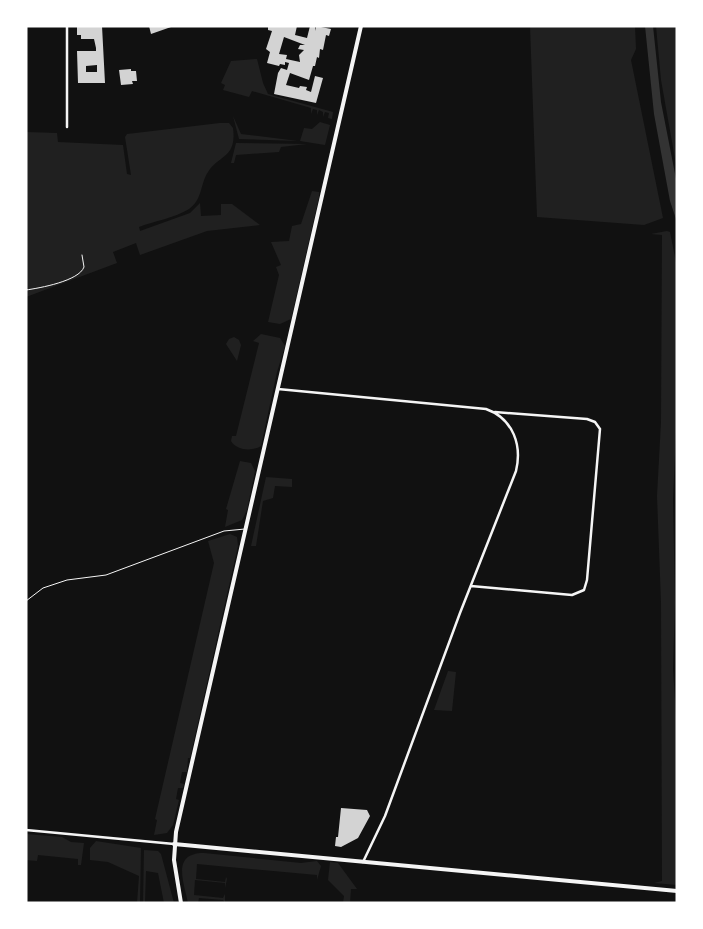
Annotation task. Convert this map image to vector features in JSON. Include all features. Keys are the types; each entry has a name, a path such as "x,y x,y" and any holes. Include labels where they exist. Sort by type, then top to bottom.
{"main road":[{"path":"181,903 174,860 174,844 361,26"},
{"path":"174,844 677,891"}],"street":[{"path":"67,26 67,127"},
{"path":"278,389 486,409 494,412 587,419 595,422 600,430 587,580 581,592 572,595 471,586"},
{"path":"363,862 385,816 516,472 519,454 513,432 494,412"},
{"path":"26,830 174,844"}],"lane":[{"path":"26,602 43,588 67,580 106,575 224,531 246,529"}],"path":[{"path":"26,290 54,285 80,273 84,267 82,255"},
{"path":"36,285 38,289"}],"shaded area":[{"path":"530,26 635,26 636,49 631,60 663,218 644,225 537,217"},
{"path":"645,26 653,26 661,102 677,184 677,222 670,201 654,114"},
{"path":"656,26 677,26 677,170 661,80"},
{"path":"257,59 268,94 333,112 332,119 328,118 329,113 325,112 323,117 323,112 319,110 317,115 317,110 313,109 311,114 311,108 252,91 249,97 223,90 225,85 221,83 231,61"},
{"path":"233,116 241,134 298,141 239,139"},
{"path":"320,122 330,125 325,145 300,141 304,128 312,129"},
{"path":"229,123 233,128 234,138 232,145 230,151 212,166 208,172 197,201 183,212 139,227 140,231 190,213 200,203 201,216 221,215 221,204 232,204 260,225 207,231 140,255 136,243 113,252 117,263 26,297 26,132 57,133 58,142 123,145 127,174 131,175 125,137 127,134"},
{"path":"236,143 307,144 281,147 279,152 236,155 234,163 231,163"},
{"path":"312,191 319,192 319,197 291,319 280,324 268,322 279,275 276,267 281,265 271,242 289,241 292,226 301,224"},
{"path":"670,232 677,267 677,411 673,499 675,603 673,669 677,731 677,885 654,883 662,881 661,602 657,496 661,422 662,235 651,234"},
{"path":"261,334 280,338 285,346 277,372 261,446 253,449 244,449 233,444 231,441 232,436 236,436 259,343 253,341"},
{"path":"234,337 239,340 241,345 237,361 226,344 229,339"},
{"path":"240,461 251,463 255,471 247,510 242,520 225,527 228,510 226,509"},
{"path":"266,477 292,479 292,487 275,486 273,498 263,501 256,546 251,546"},
{"path":"230,534 237,537 238,546 190,758 188,758 187,772 182,772 180,783 184,784 183,788 178,788 176,799 179,800 173,825 167,833 154,835 157,820 155,819 214,563 208,541"},
{"path":"448,671 456,672 452,711 434,710"},
{"path":"26,834 62,837 71,842 84,843 81,865 78,865 78,859 38,855 37,861 26,860"},
{"path":"96,841 141,848 140,903 137,903 139,876 108,862 90,860 90,848"},
{"path":"144,850 158,851 161,854 174,903 164,903 158,873 146,871 145,903 143,903"},
{"path":"204,853 301,863 317,861 321,866 317,880 317,875 197,864 196,879 225,882 226,877 227,879 225,888 225,883 195,880 194,895 223,898 225,894 225,903 223,900 199,898 198,903 188,903 182,870 183,863 194,854"},
{"path":"330,862 338,863 357,889 351,889 350,903 343,903 344,896 328,880"}],"building":[{"path":"77,26 102,26 105,83 78,83 77,51 96,51 96,48 94,39 81,39 81,35 77,35","holes":["97,65 97,72 86,72 86,66"]},
{"path":"149,26 171,26 171,27 151,34"},
{"path":"268,26 297,26 295,35 307,38 310,26 315,26 315,31 316,26 331,29 329,36 326,35 323,50 320,49 319,58 317,57 309,80 290,73 286,85 299,88 300,86 307,87 306,90 311,92 315,76 323,78 316,103 274,94 278,73 281,68 287,70 289,63 285,62 285,65 280,64 279,66 267,63 270,52 266,49 272,31 268,30","holes":["284,37 305,45 300,45 298,49 304,50 299,55 300,62 286,59 287,55 279,54"]},
{"path":"131,69 131,71 136,71 137,81 132,81 133,84 121,85 119,70"},
{"path":"341,808 367,810 370,816 358,838 341,847 335,846 336,837 338,837"}]}
